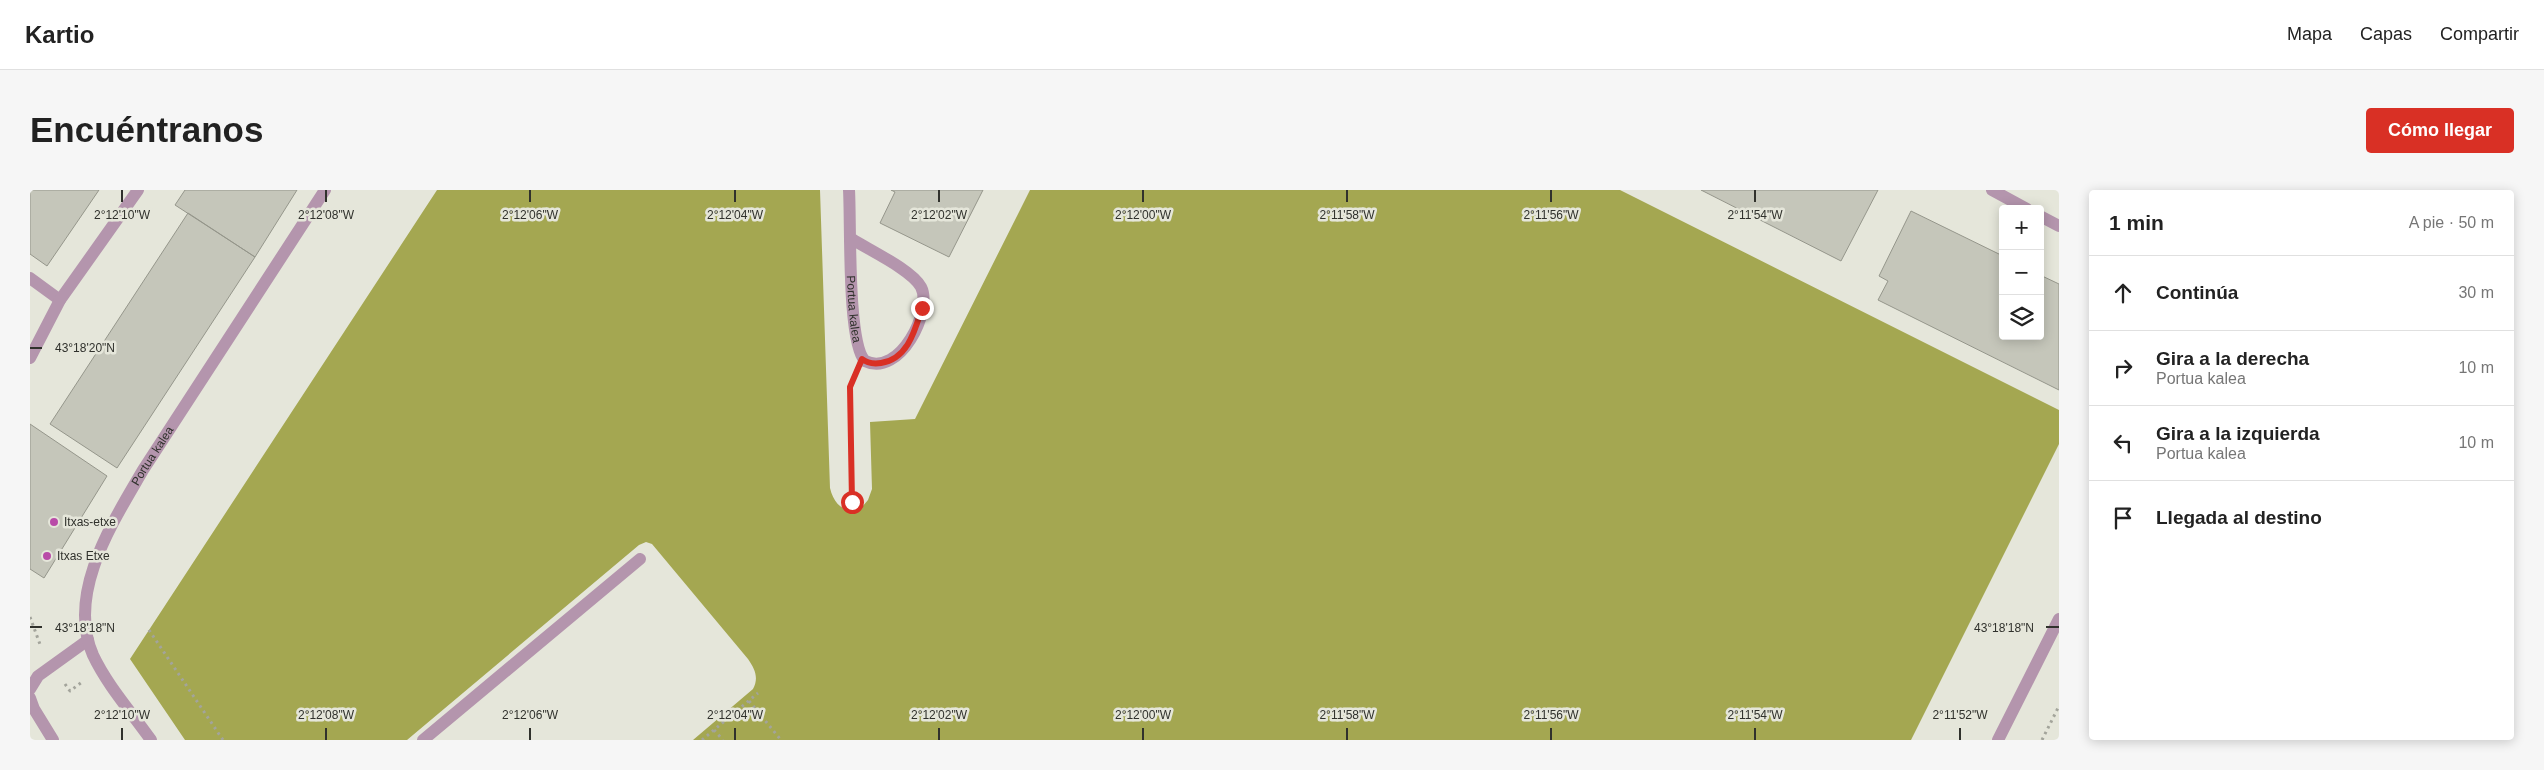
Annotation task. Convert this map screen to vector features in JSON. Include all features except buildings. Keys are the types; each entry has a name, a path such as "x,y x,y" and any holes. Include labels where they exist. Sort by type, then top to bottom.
{"street":[{"path":"30,358 60,300 138,190"},
{"name":"Portua kalea","path":"151,740 101,668 88,640 85,618 89,586 99,555 118,515 148,463 326,190"},
{"name":"Portua kalea","path":"849,190 854,318 857,346 862,359 874,364 886,362 899,356 915,328 922,308 923,292 915,280 852,239"},
{"path":"1992,190 2020,205"},
{"path":"2044,218 2059,226"},
{"path":"30,278 60,300"},
{"path":"424,740 640,559"},
{"path":"1998,740 2059,619"},
{"path":"30,689 38,676 88,640"},
{"path":"30,698 34,709 53,740"}],"path":[{"path":"852,502 850,387 862,359"},
{"path":"30,617 37,640"},
{"path":"149,630 223,740"},
{"path":"702,740 758,693"},
{"path":"749,701 781,740"},
{"path":"2042,740 2059,706"},
{"path":"714,730 723,740"}],"shaded area":[{"path":"437,190 820,190 830,488 837,504 850,510 862,507 868,500 872,489 870,422 915,419 1030,190 1620,190 2059,410 2059,444 1911,740 693,740 753,689 756,681 755,674 753,666 748,659 652,544 646,542 639,545 407,740 185,740 130,659"}],"place":[{"name":"Itxas-etxe","path":"54,522"},
{"name":"Itxas Etxe","path":"47,556"}],"route":[{"path":"852,502 850,387 862,359 874,364 893,360 899,356 910,340 922,308"}]}
